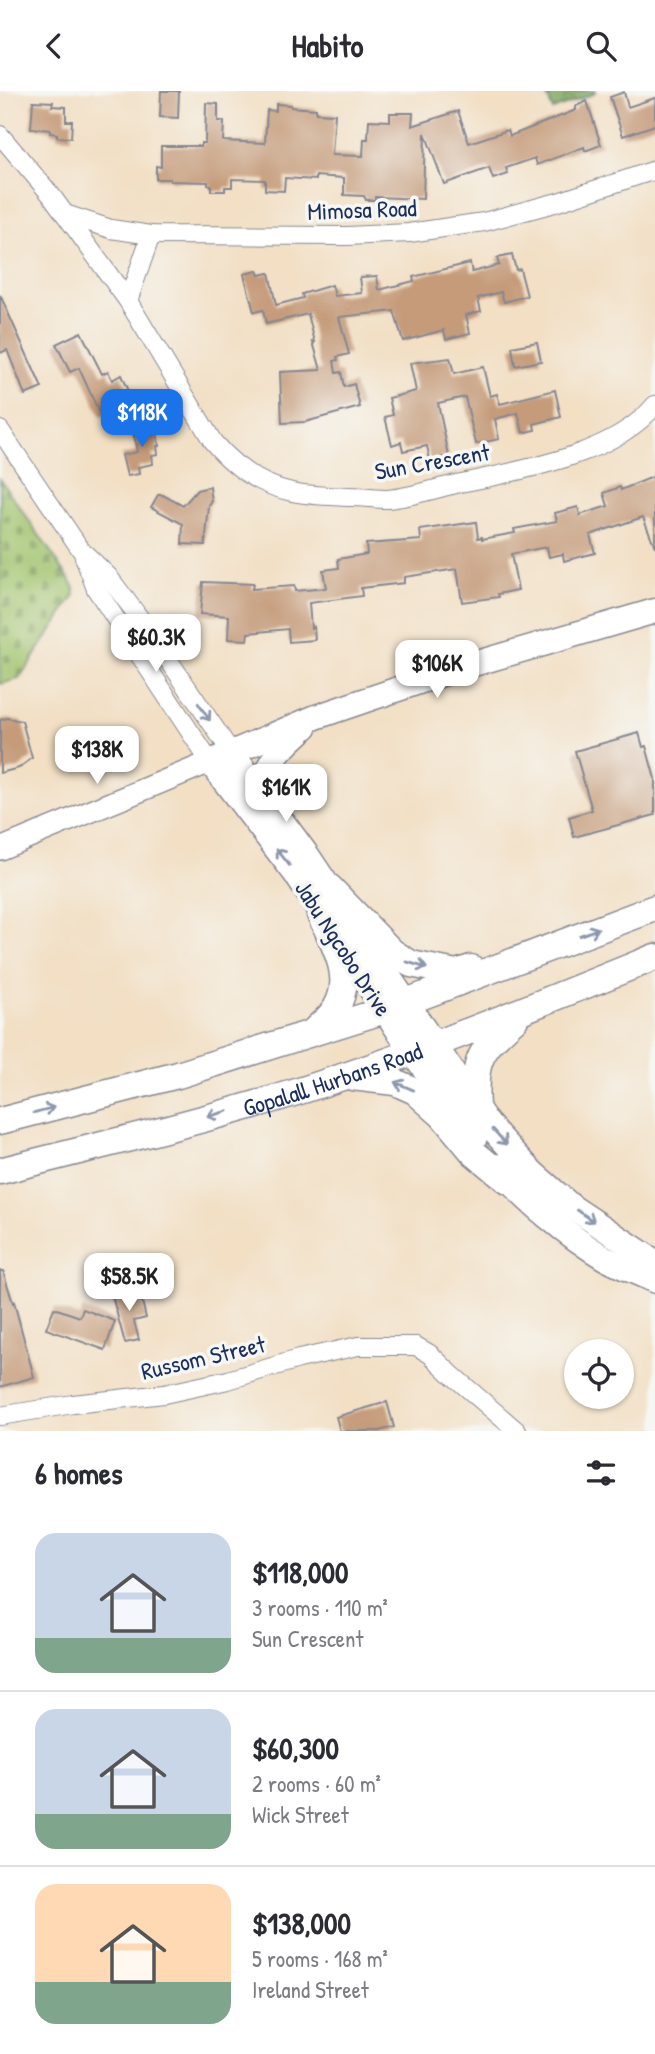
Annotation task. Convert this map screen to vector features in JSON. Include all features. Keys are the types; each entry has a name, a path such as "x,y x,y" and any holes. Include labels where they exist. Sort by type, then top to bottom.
{"main road":[{"path":"221,757 316,717 460,669 655,611"},
{"path":"283,824 267,786 268,775 278,752 316,717"},
{"name":"Jabu Ngcobo Drive","path":"221,757 283,824 330,888 396,1006 508,1181 572,1236 607,1259 655,1280"},
{"name":"Jabu Ngcobo Drive","path":"221,757 320,913 396,1006"},
{"path":"330,888 391,952 411,964 456,973 560,943"},
{"name":"Gopalall Hurbans Road","path":"0,1121 178,1075 396,1006 655,908"},
{"path":"312,1033 336,1009 344,983 342,965 320,913"},
{"name":"Gopalall Hurbans Road","path":"0,1171 177,1126 288,1094 424,1048 655,957"},
{"path":"476,1107 477,1067 483,1052 492,1039 524,1010"},
{"name":"Jabu Ngcobo Drive","path":"424,1048 533,1173 572,1207 655,1262"},
{"path":"338,1077 394,1082 415,1091 442,1115 473,1152 508,1181"}],"street":[{"name":"Sun Crescent","path":"0,135 51,195 128,301 213,442 225,457 256,479 290,492 307,495 389,499 533,467 597,447 626,429 655,405"},
{"name":"Mimosa Road","path":"65,214 111,229 150,235 400,234 484,222 535,209 655,170"},
{"path":"128,301 150,235"},
{"path":"0,430 81,550 96,589 221,757 0,849"},
{"name":"Russom Street","path":"0,1416 73,1403 164,1394 358,1346 416,1346 430,1354 517,1431"}],"green space":[{"path":"545,91 595,91 595,93 553,110"},
{"path":"0,479 73,584 75,595 19,679 0,684"}],"building":[{"path":"161,91 179,91 178,118 160,117"},
{"path":"624,92 628,107 655,98 655,125 623,136 610,97"},
{"path":"33,101 53,102 52,106 66,107 66,121 72,121 71,138 57,137 57,134 50,133 50,130 31,128"},
{"path":"587,101 601,145 585,151 584,147 537,165 535,158 506,168 508,174 493,179 489,168 444,184 425,133 423,199 375,197 375,200 366,200 364,196 344,195 344,178 285,178 284,191 265,190 265,180 232,179 232,187 225,187 225,191 211,191 208,182 156,179 156,166 161,167 161,146 201,146 201,143 205,143 206,103 218,104 218,121 224,121 223,141 265,143 267,110 276,111 276,104 316,109 316,113 335,114 332,155 363,156 364,139 368,139 369,120 390,121 390,113 413,113 412,126 458,111 469,143 508,130 510,136 576,110 576,106"},
{"path":"512,255 516,270 520,269 527,296 504,302 501,292 478,298 481,311 466,315 470,333 446,339 444,330 403,341 394,311 339,317 349,354 337,357 338,360 334,361 336,373 341,372 344,387 354,384 360,407 305,422 282,423 280,372 321,370 308,314 266,324 263,310 254,312 244,274 257,271 259,275 269,273 276,305 303,298 302,294 332,285 335,296 362,293 360,277 377,276 379,290 414,281 413,277 470,263 472,272 499,265 497,258"},
{"path":"0,295 42,388 25,395 7,350 0,353"},
{"path":"81,332 102,374 108,371 112,380 121,375 128,391 115,397 121,409 101,417 79,368 70,372 56,344"},
{"path":"537,342 541,361 515,366 512,347"},
{"path":"450,358 454,374 483,367 490,396 497,394 500,404 555,390 561,417 534,424 535,430 523,433 518,413 495,419 499,439 476,444 465,397 438,403 449,456 430,460 427,446 403,451 401,442 392,445 385,417 393,415 389,398 416,391 410,363"},
{"path":"152,423 154,434 157,433 158,454 152,455 153,464 138,467 139,474 127,476 122,455 137,452 132,427"},
{"path":"655,476 655,547 643,517 590,535 595,553 564,561 563,554 549,557 547,547 511,554 518,590 498,594 499,597 462,602 457,569 404,577 404,583 361,588 362,596 309,603 315,640 289,642 288,629 248,633 247,640 228,639 229,616 200,614 203,582 253,584 252,589 294,586 295,591 326,588 323,570 339,568 338,559 367,554 366,544 421,540 420,530 476,522 478,538 515,533 514,529 557,521 555,513 578,507 580,515 608,506 604,493 620,487 621,490"},
{"path":"210,487 212,501 209,506 205,545 182,544 183,524 151,507 158,495 183,506 197,490"},
{"path":"7,718 22,721 32,758 19,768 0,773 0,720"},
{"path":"639,733 643,747 646,746 655,779 655,815 574,837 569,817 592,810 575,751"},
{"path":"0,1271 3,1271 14,1302 34,1377 0,1387"},
{"path":"139,1289 146,1318 134,1321 139,1340 125,1343 112,1296"},
{"path":"54,1308 80,1317 83,1309 115,1321 105,1350 46,1329"},
{"path":"387,1402 394,1427 379,1431 340,1431 336,1417"}]}
